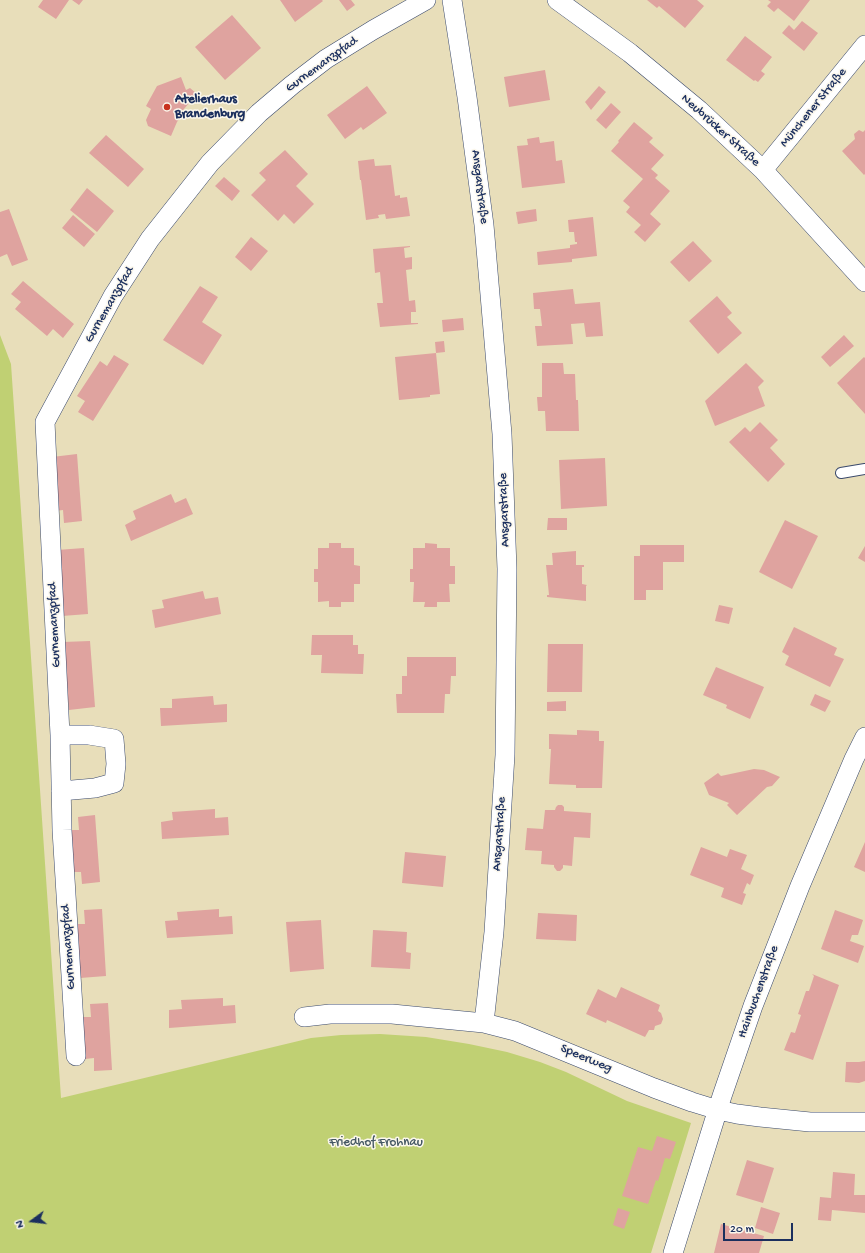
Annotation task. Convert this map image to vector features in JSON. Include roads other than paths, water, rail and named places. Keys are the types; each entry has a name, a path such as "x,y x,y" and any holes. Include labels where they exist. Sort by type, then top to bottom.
{"street":[{"name":"Gurnemanzpfad","path":"76,1056 62,830 60,735 46,422 113,296 150,239 210,163 259,113 292,85 326,60 373,30 426,0"},
{"name":"Ansgarstraße","path":"452,0 467,97 484,226 502,434 507,569 505,755 494,932 484,1023"},
{"name":"Neubrücker Straße","path":"557,0 630,53 699,110 763,170 865,282"},
{"name":"Münchener Straße","path":"763,170 865,45"},
{"path":"60,735 89,735 114,739 116,764 114,783 95,788 62,791"},
{"name":"Hainbuchenstraße","path":"673,1253 718,1110 753,1006 784,926 854,759 865,737"},
{"name":"Speerweg","path":"304,1017 330,1014 392,1014 484,1023 515,1031 545,1042 654,1088 718,1110 760,1117 810,1122 865,1122"}],"lane":[{"path":"842,473 865,470"}],"place":[{"name":"Atelierhaus Brandenburg","path":"167,107"}],"park label":[{"name":"Friedhof Frohnau","path":"376,1143"}]}
